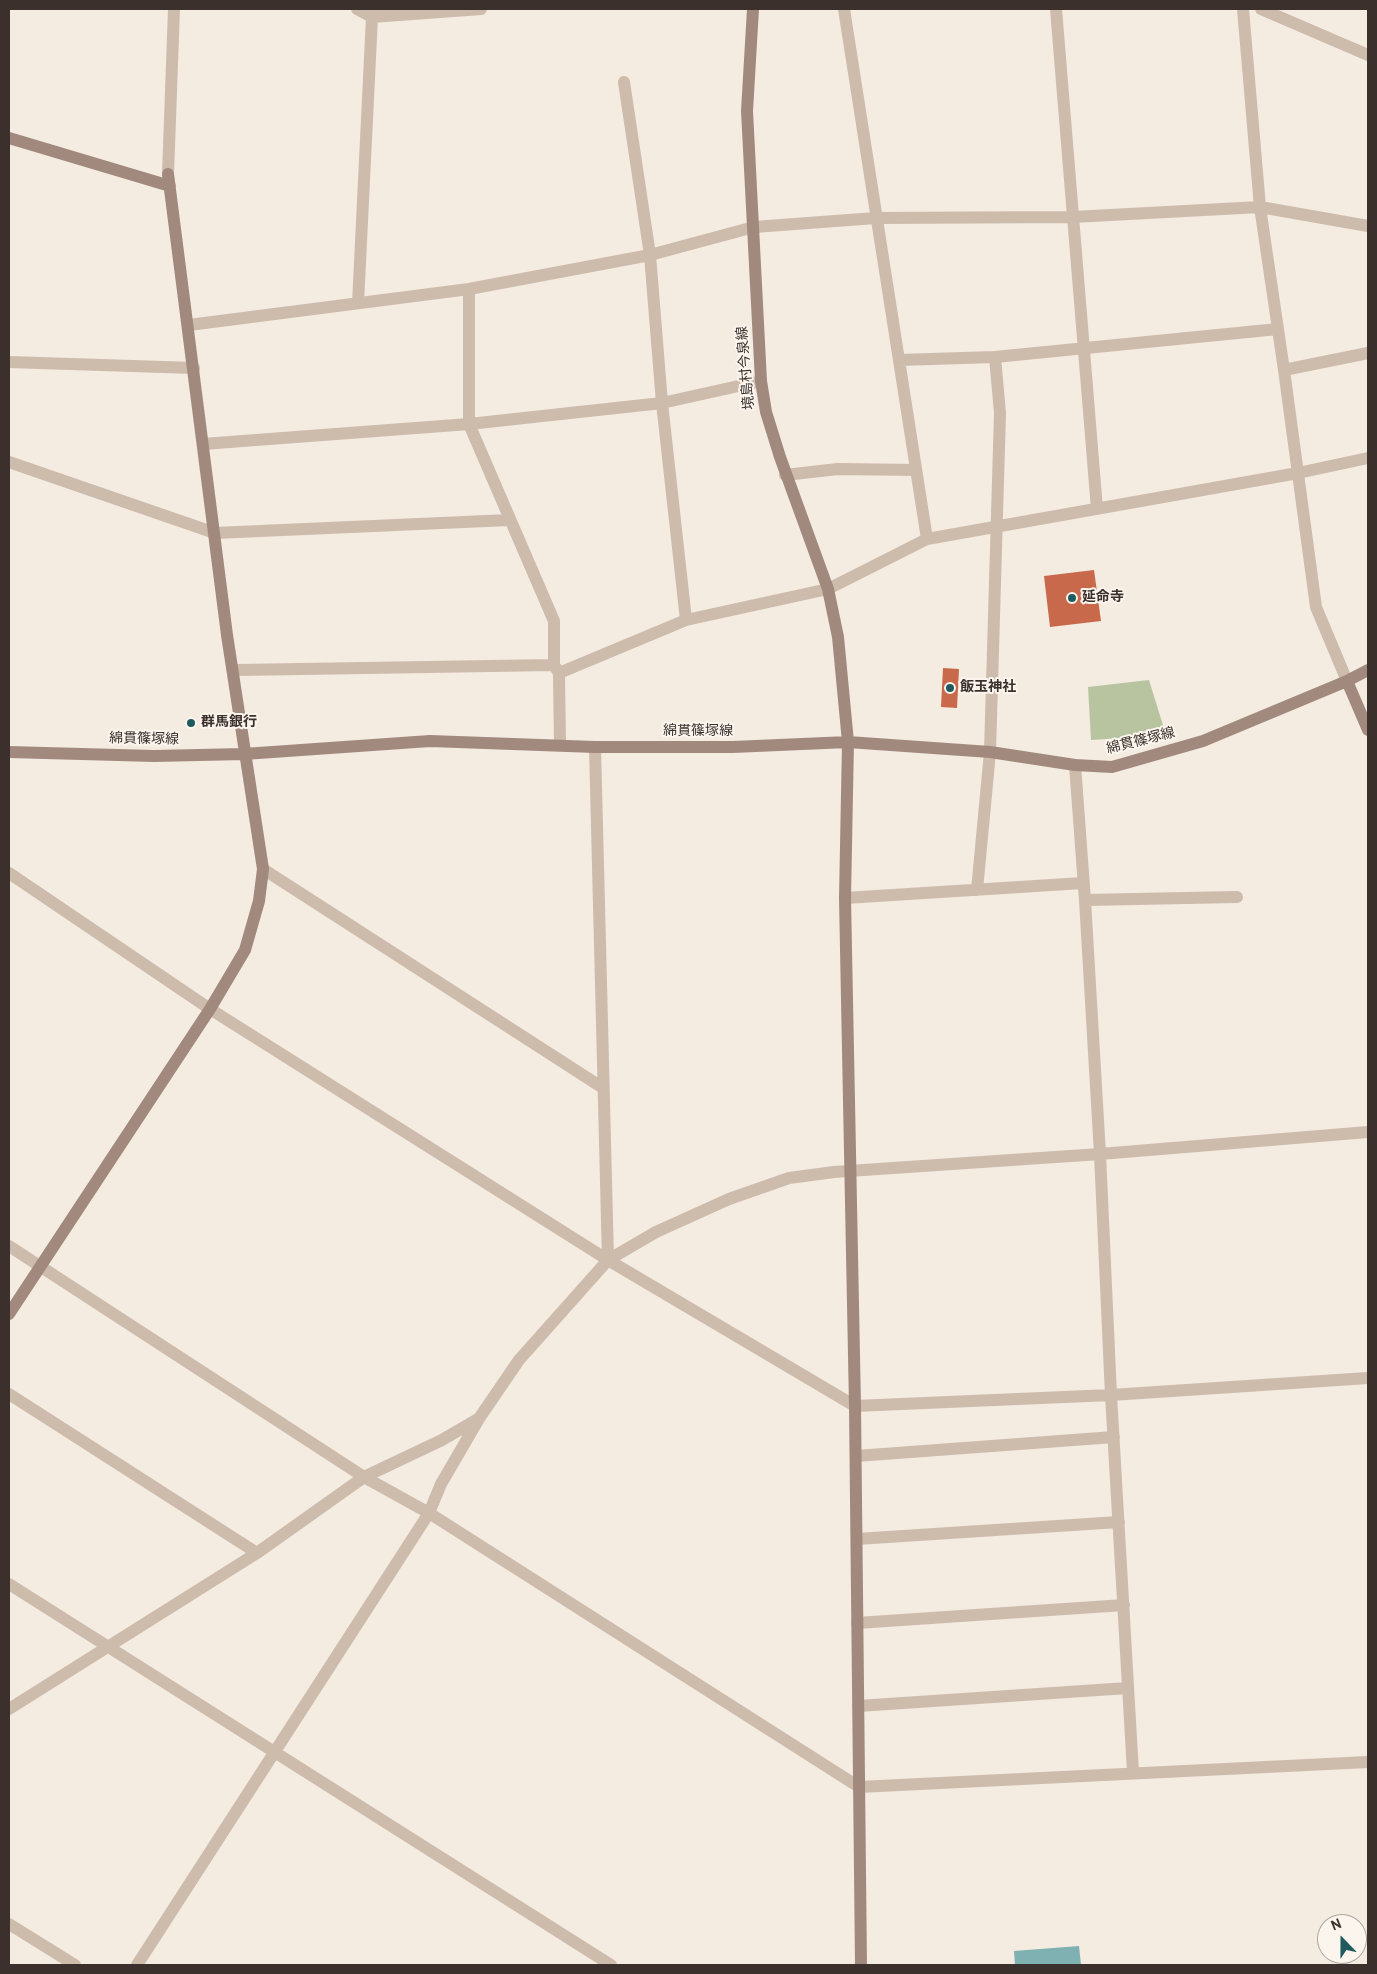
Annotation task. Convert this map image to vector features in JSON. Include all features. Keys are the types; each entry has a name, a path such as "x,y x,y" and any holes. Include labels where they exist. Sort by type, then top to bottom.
{"street":[{"path":"9,1314 210,1009 245,950 259,901 263,869 244,754 169,180 174,9"},
{"path":"357,9 375,13 481,9"},
{"name":"境島村今泉線","path":"752,9 747,111 760,381 766,412 786,475 828,589 838,637 848,742 844,898 852,1172 861,1965"},
{"path":"844,9 927,539"},
{"path":"1056,9 1098,508"},
{"path":"1243,9 1260,207 1316,607 1368,730"},
{"path":"1261,9 1368,55"},
{"path":"358,303 375,13"},
{"path":"624,82 650,255 662,403 686,620"},
{"path":"9,138 169,180"},
{"path":"189,325 469,289 650,255 754,228 876,218 1073,217 1260,207 1368,226"},
{"path":"469,289 469,424 554,621 560,745"},
{"path":"899,360 995,357 1278,329"},
{"path":"1284,370 1368,353"},
{"path":"977,890 990,752 1000,413 995,357"},
{"path":"9,362 194,368"},
{"path":"203,444 469,424 662,403 760,381"},
{"path":"238,670 557,669 686,620 828,589 927,539 1298,473 1368,458"},
{"path":"9,462 215,532 509,520"},
{"path":"786,475 838,469 916,470"},
{"name":"綿貫篠塚線","path":"9,752 154,756 244,754 430,741 595,747 733,747 848,742 990,752 1075,765 1112,767 1203,741 1348,681 1368,670"},
{"path":"595,747 608,1260"},
{"path":"1075,765 1100,1154 1111,1395 1133,1772"},
{"path":"263,869 603,1088"},
{"path":"9,873 210,1009 608,1260 855,1406 1111,1395 1368,1378"},
{"path":"844,898 1083,883"},
{"path":"1085,900 1237,897"},
{"path":"138,1965 428,1513 441,1484 480,1417 519,1360 608,1260 656,1232 729,1199 789,1178 1368,1132"},
{"path":"9,1246 364,1477 428,1513 859,1786 1368,1762"},
{"path":"9,1394 258,1554"},
{"path":"9,1709 258,1554 364,1477 442,1440 480,1417"},
{"path":"856,1456 1114,1437"},
{"path":"857,1539 1119,1522"},
{"path":"9,1584 611,1965"},
{"path":"857,1623 1124,1604"},
{"path":"858,1706 1128,1688"},
{"path":"9,1924 75,1965"}],"green space":[{"path":"1149,680 1166,735 1091,740 1088,687"}],"water":[{"path":"1079,1946 1081,1965 1015,1965 1014,1951"}],"building":[{"name":"延命寺","path":"1094,570 1101,621 1050,627 1044,576"},
{"name":"飯玉神社","path":"943,668 959,669 957,708 941,707"}],"place":[{"name":"延命寺","path":"1072,598"},
{"name":"飯玉神社","path":"950,688"},
{"name":"群馬銀行","path":"191,723"}]}
